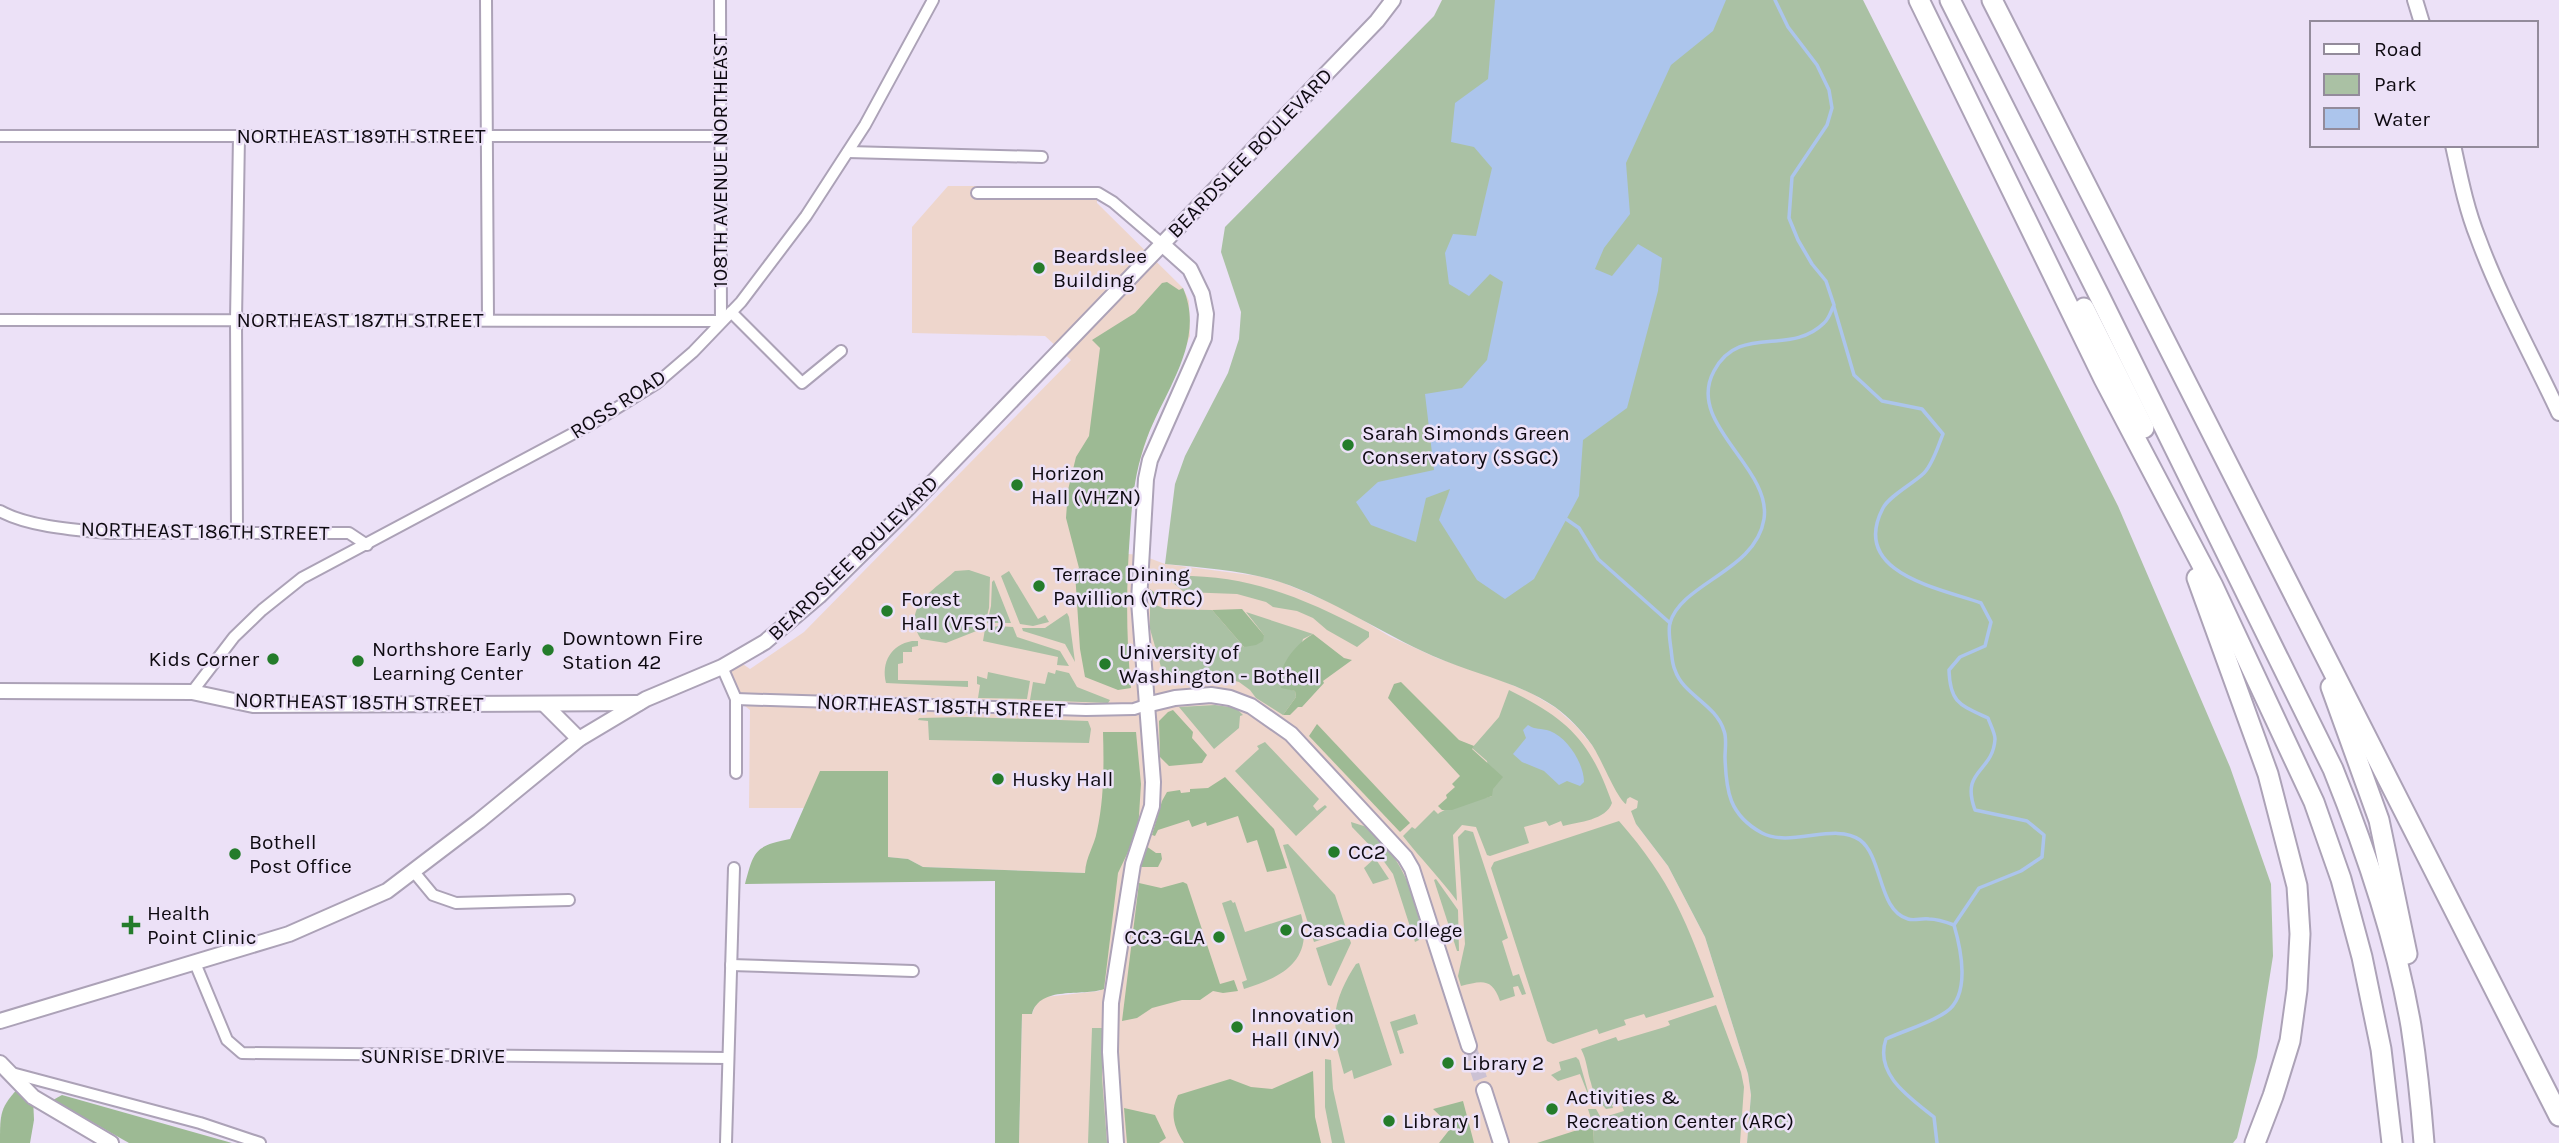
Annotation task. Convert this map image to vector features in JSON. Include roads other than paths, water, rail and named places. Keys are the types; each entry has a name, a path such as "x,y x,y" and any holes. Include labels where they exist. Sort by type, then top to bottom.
{"highway":[{"path":"1912,0 1956,74"},
{"path":"1919,0 2104,379 2195,553 2314,802 2362,957 2381,1049 2392,1143"},
{"path":"1930,0 2268,674 2311,766 2349,870 2371,945 2385,1014 2401,1143"},
{"path":"1950,0 2333,769 2362,841 2399,972 2410,1023 2424,1143"},
{"path":"1962,0 2327,730 2365,825 2409,966"},
{"path":"1992,0 2559,1116"},
{"path":"2195,553 2198,582 2268,774 2297,886 2300,934 2297,990 2290,1041 2255,1143"},
{"path":"2308,624 2379,820 2409,966 2431,1091 2437,1143"}],"street":[{"path":"486,0 488,319"},
{"name":"108TH AVENUE NORTHEAST","path":"720,0 721,321"},
{"name":"ROSS ROAD","path":"192,692 234,637 302,578 591,424 657,383 693,352 741,302 806,216 891,80 933,0"},
{"name":"BEARDSLEE BOULEVARD","path":"0,1021 289,933 355,907 387,891 414,872 579,739 640,703 722,667 765,642 820,596 1040,373 1377,21 1393,0"},
{"path":"2415,0 2421,21"},
{"name":"NORTHEAST 189TH STREET","path":"0,136 722,136"},
{"path":"237,532 239,136"},
{"path":"2453,147 2477,237 2559,413"},
{"path":"848,152 1042,157"},
{"path":"977,192 1098,192 1190,269 1202,294 1206,314 1204,338 1150,460 1146,479 1139,601 1153,782 1152,806 1133,864 1111,1003 1110,1052 1116,1143"},
{"path":"731,312 802,383 841,351"},
{"name":"NORTHEAST 187TH STREET","path":"0,320 721,321"},
{"name":"NORTHEAST 186TH STREET","path":"0,512 30,521 109,533 349,533 367,545"},
{"path":"722,667 736,699 736,773"},
{"name":"NORTHEAST 185TH STREET","path":"0,691 192,692 253,705 640,703"},
{"path":"1146,705 1199,696 1230,698 1251,706 1291,734 1405,857 1412,869 1469,1046"},
{"name":"NORTHEAST 185TH STREET","path":"736,699 1086,710 1134,709 1146,705"},
{"path":"545,705 579,739"},
{"path":"726,1143 734,868"},
{"path":"414,872 433,895 456,903 569,900"},
{"name":"SUNRISE DRIVE","path":"195,963 227,1040 242,1053 728,1058"},
{"path":"731,965 913,971"},
{"path":"3,1067 33,1097 111,1143"},
{"path":"3,1067 200,1123 260,1143"},
{"path":"1484,1090 1501,1143"}],"water":[{"path":"1495,0 1726,0 1713,31 1671,65 1626,163 1630,214 1604,248 1595,269 1612,276 1638,244 1662,258 1658,291 1627,408 1583,440 1579,496 1534,579 1505,599 1477,580 1439,520 1450,489 1426,498 1416,542 1371,525 1356,502 1378,482 1434,470 1425,394 1462,388 1487,360 1503,282 1490,274 1469,296 1449,284 1445,253 1453,234 1476,236 1492,168 1474,147 1451,142 1455,103 1488,79"},
{"path":"1528,725 1557,734 1569,745 1581,767 1584,782 1580,786 1567,781 1559,785 1544,771 1522,762 1513,754 1526,738 1523,730"}],"waterway":[{"path":"1775,0 1788,27 1817,65 1829,90 1832,108 1827,125 1792,177 1789,218 1812,264 1826,281 1834,305 1826,321 1811,333 1737,348 1725,357 1714,371 1708,390 1711,409 1719,427 1755,481 1763,500 1764,519 1758,537 1747,552 1688,597 1677,609 1669,626 1672,660 1679,679 1714,714 1724,731 1728,791 1742,818 1762,833 1774,837 1838,833 1860,840 1873,858 1886,895 1898,914 1910,920 1935,920 1954,925 1962,971 1959,995 1946,1012 1886,1039 1884,1052 1889,1074 1896,1084 1934,1117 1937,1143"},
{"path":"1834,307 1854,375 1882,401 1922,409 1943,434 1927,469 1886,503 1876,530 1878,548 1888,563 1923,583 1981,603 1991,622 1985,646 1960,657 1949,670 1952,690 1958,702 1988,718 1995,737 1989,759 1974,778 1971,797 1975,810 2027,821 2044,835 2042,857 2021,871 1979,888 1954,925"},
{"path":"1566,519 1579,528 1598,559 1670,623"}],"tunnel":[{"path":"1469,1046 1484,1090"}],"place":[{"name":"Beardslee Building","path":"1039,268"},
{"name":"Sarah Simonds Green Conservatory (SSGC)","path":"1348,445"},
{"name":"Horizon Hall (VHZN)","path":"1017,485"},
{"name":"Terrace Dining Pavillion (VTRC)","path":"1039,586"},
{"name":"Forest Hall (VFST)","path":"887,611"},
{"name":"Downtown Fire Station 42","path":"548,650"},
{"name":"Kids Corner","path":"273,659"},
{"name":"Northshore Early Learning Center","path":"358,661"},
{"name":"University of Washington - Bothell","path":"1105,664"},
{"name":"Husky Hall","path":"998,779"},
{"name":"CC2","path":"1334,852"},
{"name":"Bothell Post Office","path":"235,854"},
{"name":"Health Point Clinic","path":"131,925"},
{"name":"Cascadia College","path":"1286,930"},
{"name":"CC3-GLA","path":"1219,937"},
{"name":"Innovation Hall (INV)","path":"1237,1027"},
{"name":"Library 2","path":"1448,1063"},
{"name":"Activities & Recreation Center (ARC)","path":"1552,1109"},
{"name":"Library 1","path":"1389,1121"}]}
